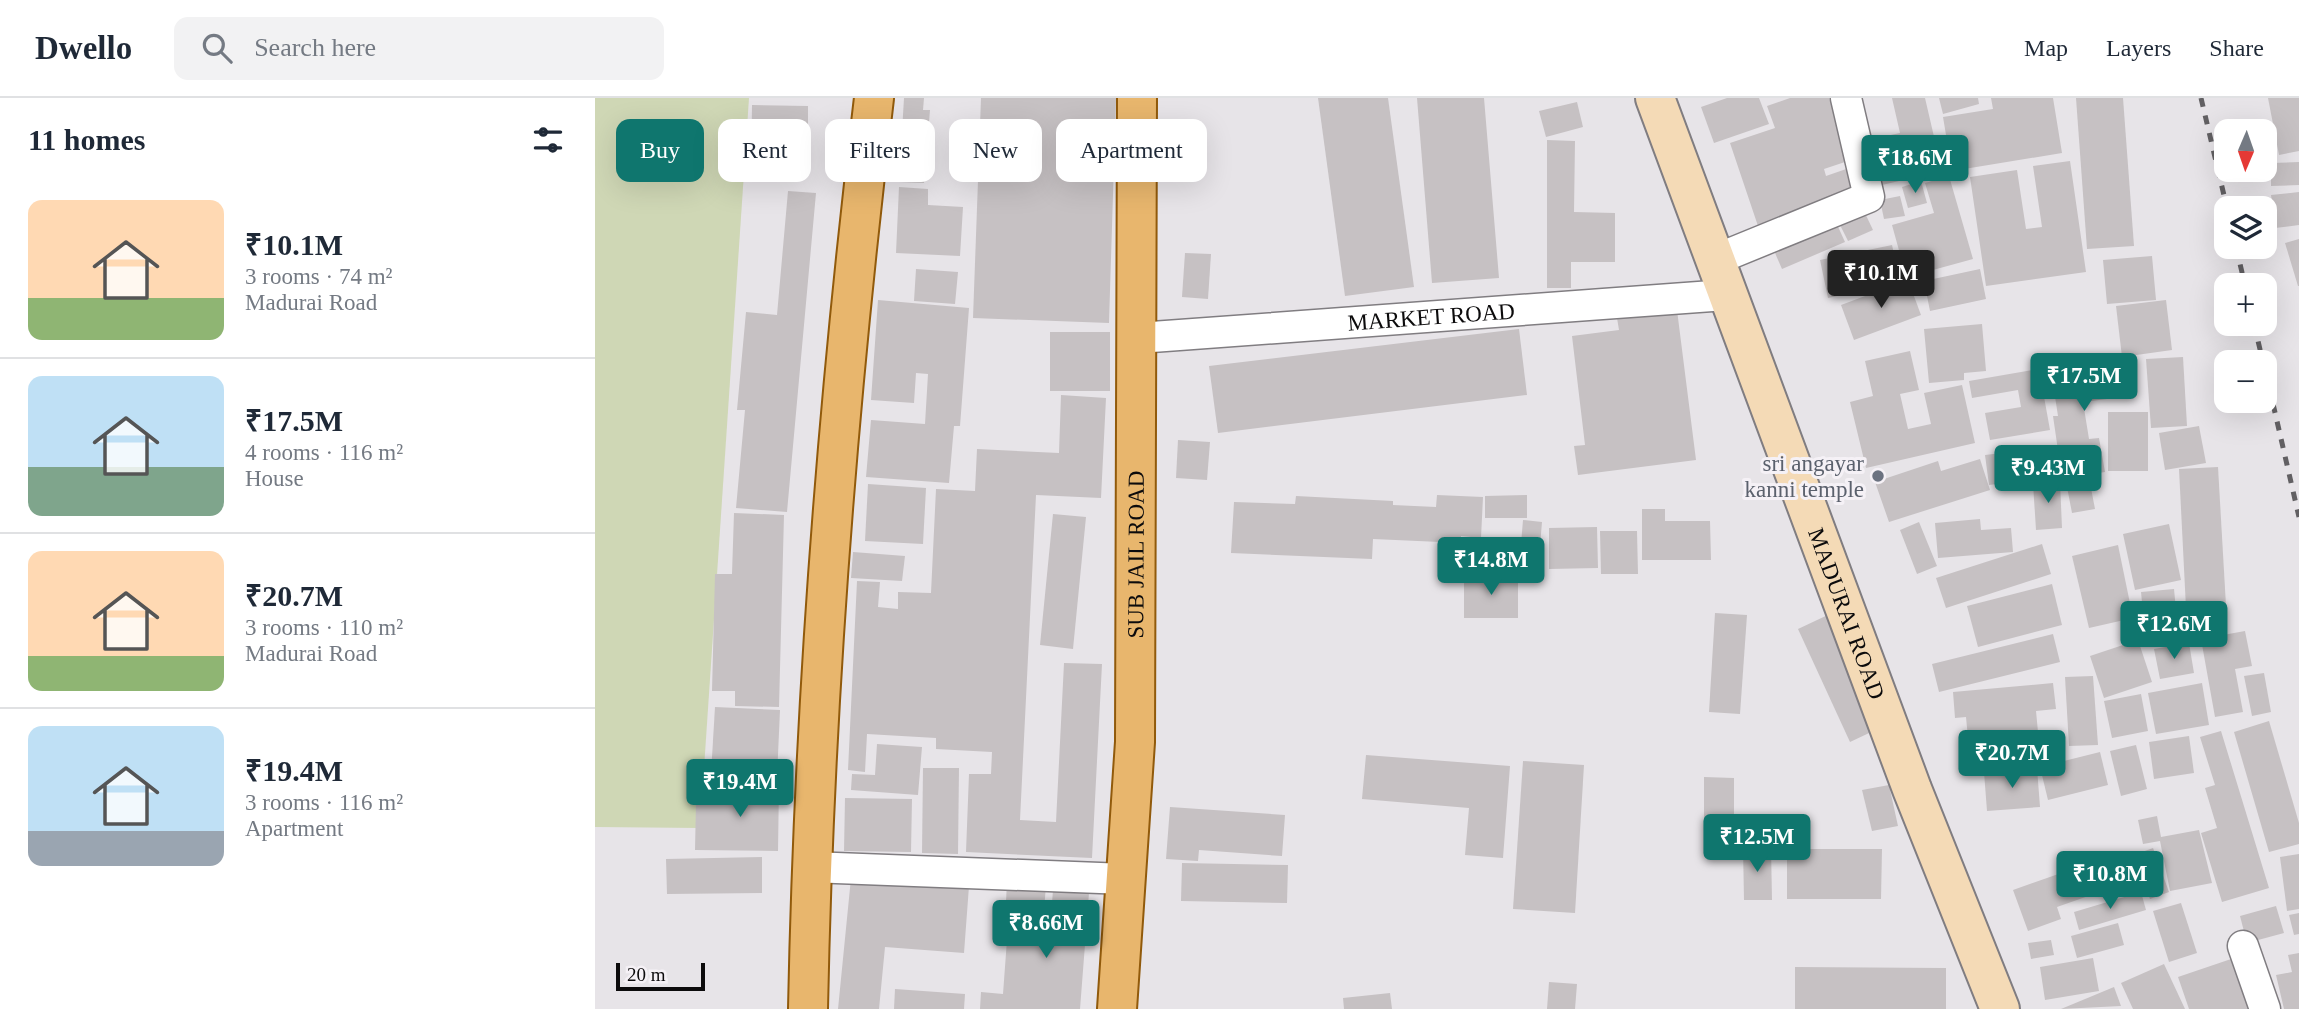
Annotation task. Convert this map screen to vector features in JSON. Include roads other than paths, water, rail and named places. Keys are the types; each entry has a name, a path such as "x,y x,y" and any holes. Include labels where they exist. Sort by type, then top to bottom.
{"main road":[{"path":"807,1009 810,867 848,314 874,98"},
{"name":"SUB JAIL ROAD","path":"1117,1009 1135,742 1137,98"},
{"name":"MADURAI ROAD","path":"1655,98 1912,789 2000,1009"}],"street":[{"name":"MARKET ROAD","path":"1137,338 1722,277 1869,197 1846,98"},
{"path":"810,867 1126,879"},
{"path":"2243,946 2265,1009"}],"railway":[{"path":"2201,98 2224,196"},
{"path":"2239,259 2242,273"},
{"path":"2257,336 2260,350"},
{"path":"2275,413 2299,517"}],"place":[{"name":"sri angayar kanni temple","path":"1878,476"}]}
